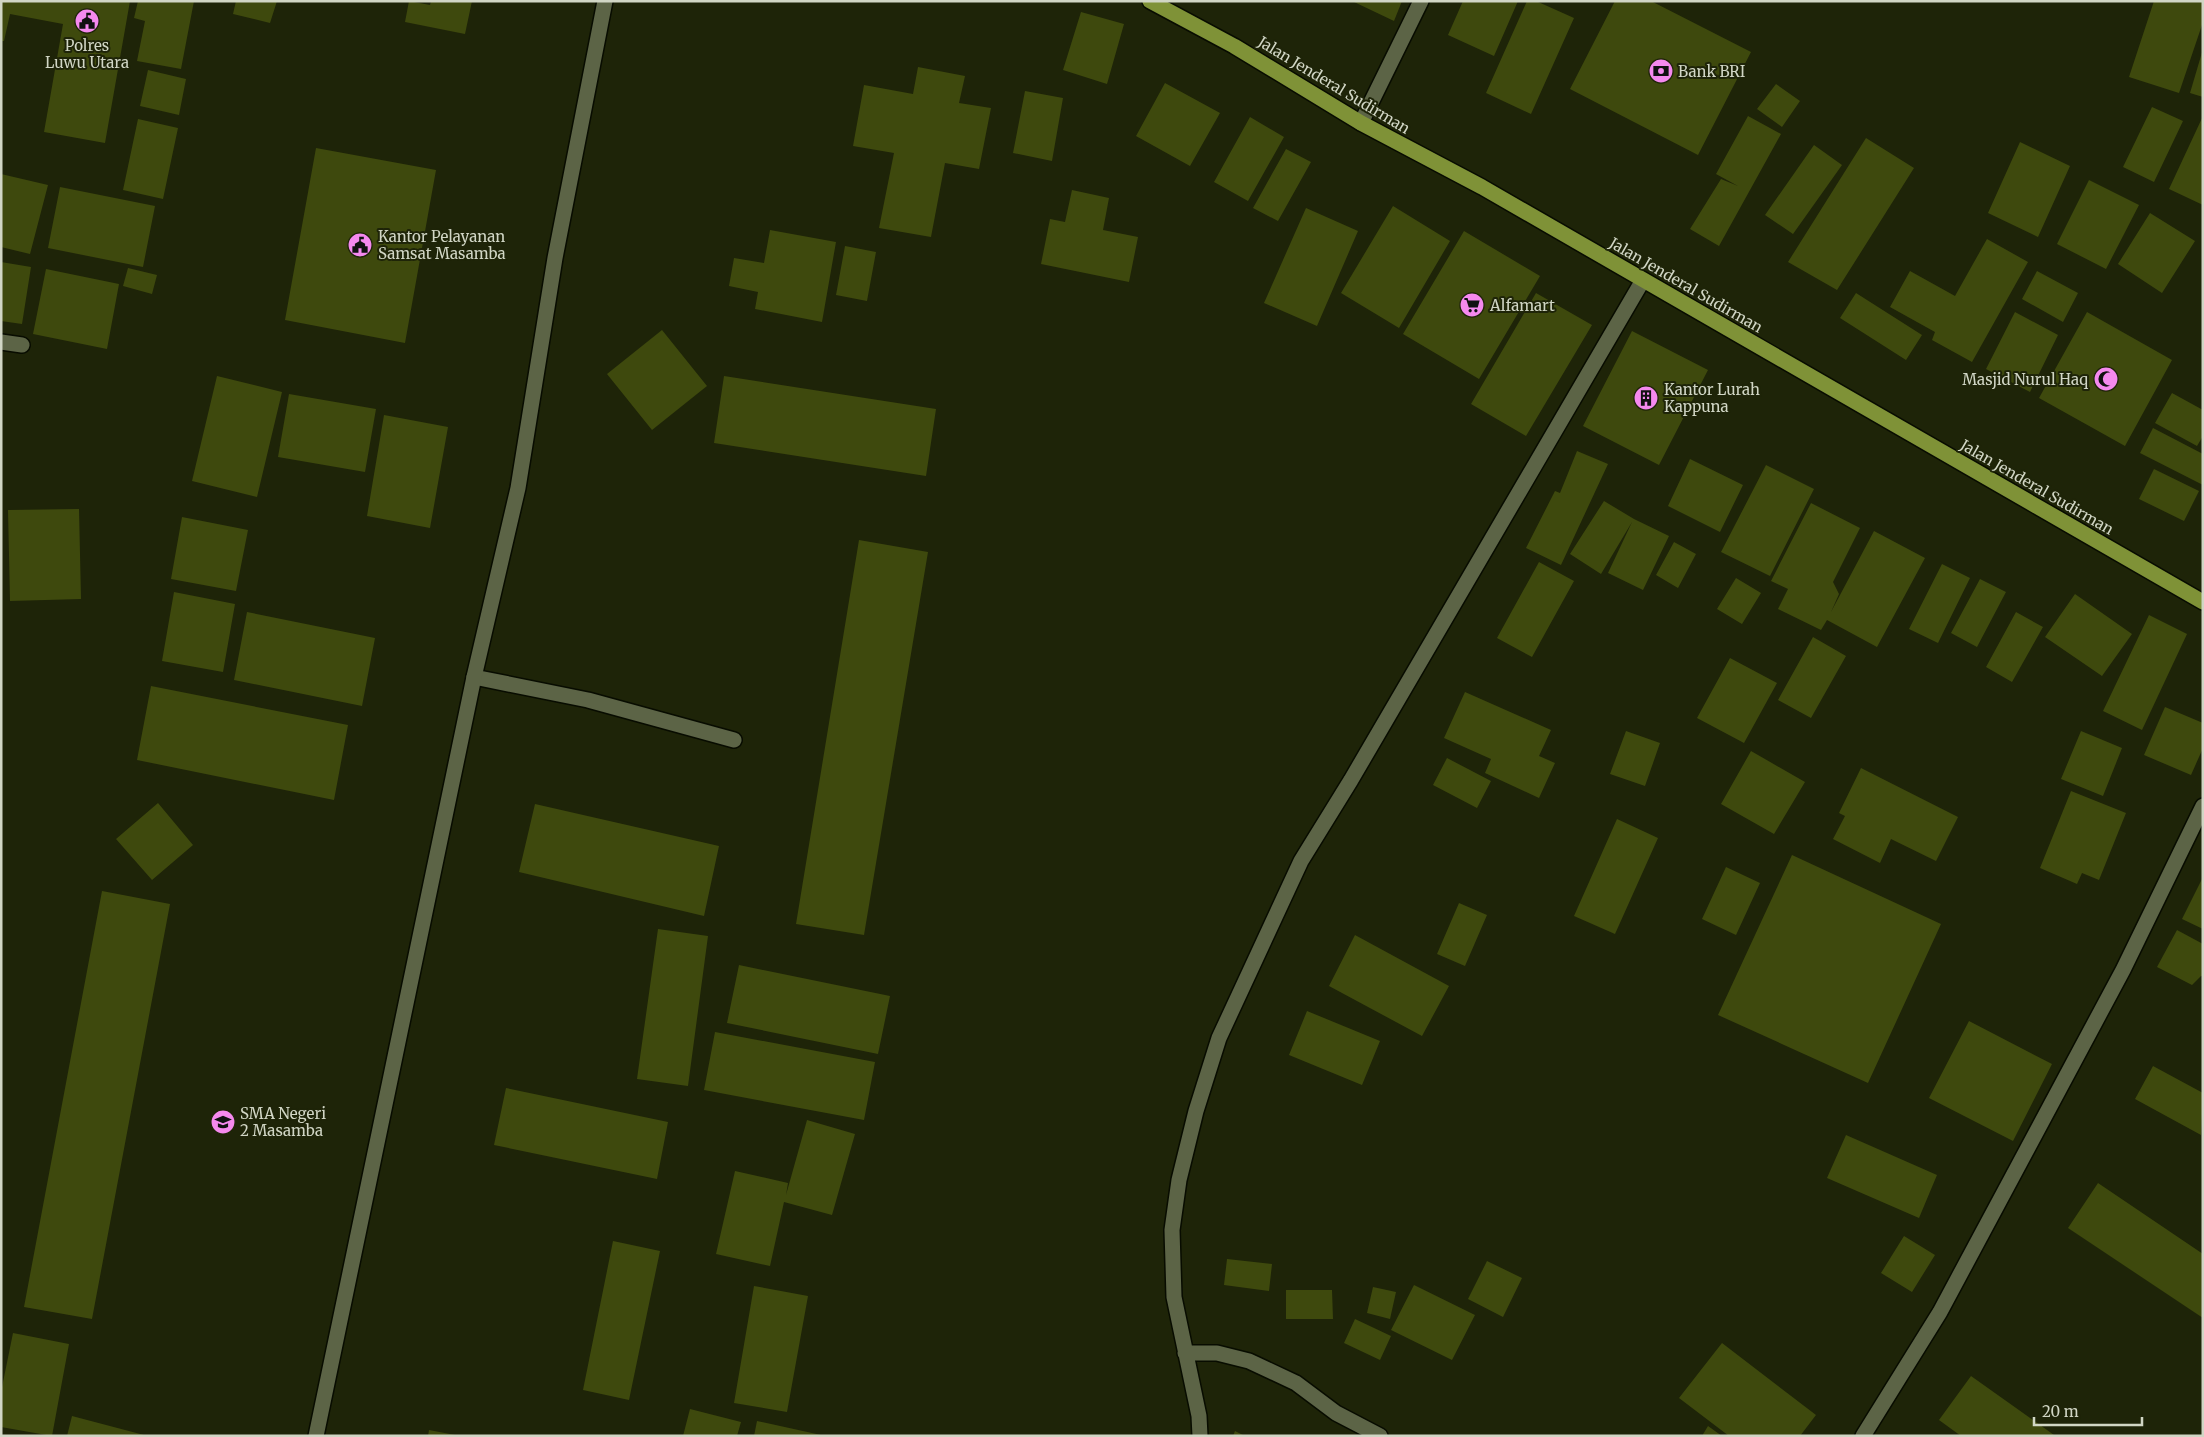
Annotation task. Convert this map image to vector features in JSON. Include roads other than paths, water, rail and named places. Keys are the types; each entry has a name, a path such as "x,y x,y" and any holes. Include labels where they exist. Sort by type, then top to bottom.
{"highway":[{"name":"Jalan Jenderal Sudirman","path":"1150,1 1234,46 1362,123 1482,187 2203,602"}],"street":[{"path":"316,1436 474,677 518,488 555,258 604,1"},
{"path":"1362,123 1421,1"},
{"path":"1200,1436 1199,1416 1174,1298 1172,1230 1179,1180 1196,1111 1219,1038 1301,861 1351,780 1643,280"},
{"path":"1,342 22,345"},
{"path":"474,677 588,700 734,740"},
{"path":"1863,1436 1945,1303 2123,970 2203,806"},
{"path":"1185,1353 1218,1353 1249,1361 1296,1383 1336,1413 1380,1436"}],"place":[{"name":"Polres Luwu Utara","path":"87,21"},
{"name":"Bank BRI","path":"1661,71"},
{"name":"Kantor Pelayanan Samsat Masamba","path":"360,245"},
{"name":"Alfamart","path":"1472,305"},
{"name":"Masjid Nurul Haq","path":"2106,379"},
{"name":"Kantor Lurah Kappuna","path":"1646,398"},
{"name":"SMA Negeri 2 Masamba","path":"223,1122"}]}
